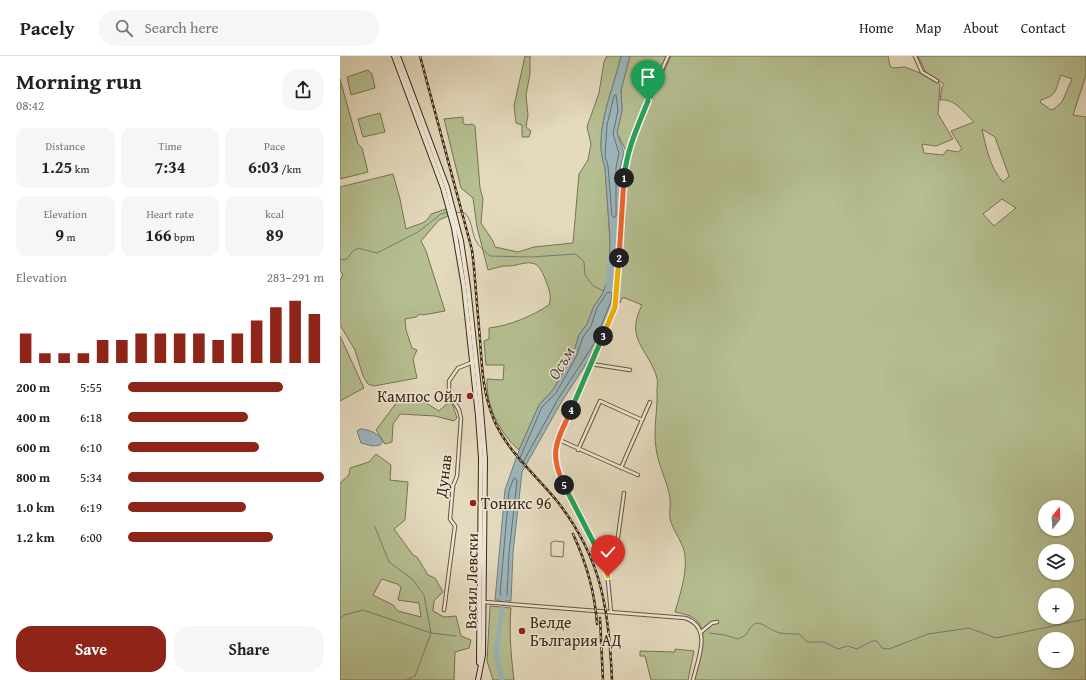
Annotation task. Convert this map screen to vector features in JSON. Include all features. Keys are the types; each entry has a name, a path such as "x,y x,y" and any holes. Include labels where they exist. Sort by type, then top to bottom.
{"main road":[{"path":"394,56 434,160 454,228 474,362"},
{"path":"398,56 438,159 452,207 463,256 474,362"},
{"name":"Васил Левски","path":"474,362 481,458 481,602 483,655 478,680"}],"street":[{"path":"611,612 607,571 557,469 555,460 557,440 615,307 618,283 624,177 630,146 635,130 668,56"},
{"path":"915,56 922,72 938,81"},
{"name":"Дунав","path":"444,610 455,526 450,519 453,486 457,476 460,432 459,410 449,393 448,381 458,368 474,362"},
{"path":"591,364 630,370"},
{"path":"578,450 600,401 642,420"},
{"path":"621,468 650,402"},
{"path":"557,440 638,475"},
{"path":"607,571 618,537 624,493"},
{"path":"481,602 685,618 696,624 701,632 702,641 693,680"},
{"path":"701,632 712,623 717,622"}],"green space":[{"path":"525,56 530,56 530,74 526,95 528,115 526,127 531,131 529,137 522,137 522,125 516,123 514,106"},
{"path":"607,56 621,56 606,111 601,140 605,167 610,240 609,277 602,295 594,306 587,324 579,335 573,355 553,390 539,405 519,450 505,435 491,408 487,389 487,379 503,380 504,365 486,365 484,341 489,339 489,328 520,320 549,305 550,293 541,270 536,264 528,263 503,266 488,270 477,227 473,198 461,188 444,119 463,117 463,123 466,125 472,124 475,126 480,188 483,199 481,223 493,241 495,247 518,252 534,247 573,243 579,174 588,160 591,144 587,127 599,93 604,62"},
{"path":"630,56 668,56 633,132 627,153 617,133 622,110 621,90"},
{"path":"671,56 888,56 890,66 893,68 905,67 920,73 923,72 935,79 940,84 938,114 953,139 936,146 922,144 924,153 943,155 947,150 958,152 962,149 951,131 974,122 955,104 950,101 940,100 942,87 944,84 926,73 918,56 1086,56 1086,75 1073,115 1086,117 1086,680 694,680 701,650 702,633 701,627 696,620 688,615 675,612 684,577 685,555 683,546 673,528 670,519 670,498 656,448 655,434 657,379 637,336 637,317 642,305 625,298 622,298 620,303 618,300 625,222 626,169 640,123","holes":["1061,75 1072,79 1062,102 1051,110 1040,102 1053,94 1057,88","982,129 995,137 1009,176 1003,182 989,157","1002,199 1016,208 994,226 983,214"]},
{"path":"368,70 372,74 375,88 351,95 347,77"},
{"path":"340,79 358,144 362,148 368,172 340,179"},
{"path":"380,113 385,132 363,137 358,119"},
{"path":"393,174 406,229 424,222 431,214 446,209 448,216 439,220 421,241 426,251 445,311 423,315 420,314 416,317 405,319 406,330 412,348 417,350 413,359 417,378 374,386 368,384 363,376 355,350 340,325 340,281 343,274 340,271 340,187"},
{"path":"340,336 364,388 340,401"},
{"path":"413,395 439,411 451,400 457,418 454,421 435,416 400,414 393,424 392,442 385,444 376,430 397,402"},
{"path":"376,454 391,465 390,480 408,482 405,520 394,529 413,555 417,557 428,575 435,578 443,592 434,601 433,611 444,617 456,616 461,636 471,640 469,648 455,652 454,680 340,680 340,483 349,475 350,468 369,462","holes":["382,579 397,584 401,587 398,600 419,603 421,617 398,611 393,605 373,595"]},
{"path":"490,606 511,608 510,626 514,680 493,680 487,661"},
{"path":"675,649 694,651 688,680 651,680 645,656 640,656 640,651 675,652"}],"water":[{"path":"621,56 630,56 621,90 622,110 617,133 624,153 620,168 619,245 615,302 598,346 562,401 522,472 513,553 511,601 495,600 505,490 519,450 539,405 553,390 573,355 579,335 587,324 594,306 602,295 609,277 610,240 605,167 601,141 606,112"},
{"path":"360,429 374,432 382,439 383,442 380,445 373,446 361,443 357,431"}],"waterway":[{"path":"340,260 347,259 352,252 358,248 377,253 418,232 441,214 448,212"},
{"path":"456,212 465,213 468,216 476,241 490,256 531,257 576,254 584,262 585,275 593,286 604,291"},
{"name":"Осъм","path":"608,287 610,259"},
{"path":"340,619 344,615 363,610 431,633 424,595 412,579 389,562 375,527"},
{"name":"Осъм","path":"502,680 496,655 504,594"},
{"path":"709,633 725,635 738,639 746,635 750,628 757,623 780,633 799,634 807,642 824,642 838,649 847,646 857,649 872,641 877,641 882,648 889,649 928,634 969,628 996,638 1086,619"},
{"path":"406,680 415,676 431,633 456,636"}],"railway":[{"path":"420,56 472,250 482,371 490,410 506,442 557,501 572,522 584,543 593,564 605,608 611,655 612,680"},
{"path":"573,534 589,578 597,624"},
{"path":"600,618 603,680"}],"place":[{"name":"Кампос Ойл","path":"470,396"},
{"name":"Тоникс 96","path":"473,503"},
{"name":"Велде България АД","path":"522,631"}],"route":[{"path":"608,576 607,571 557,469 555,449 557,440 615,307 626,163 635,130 648,101"}]}
